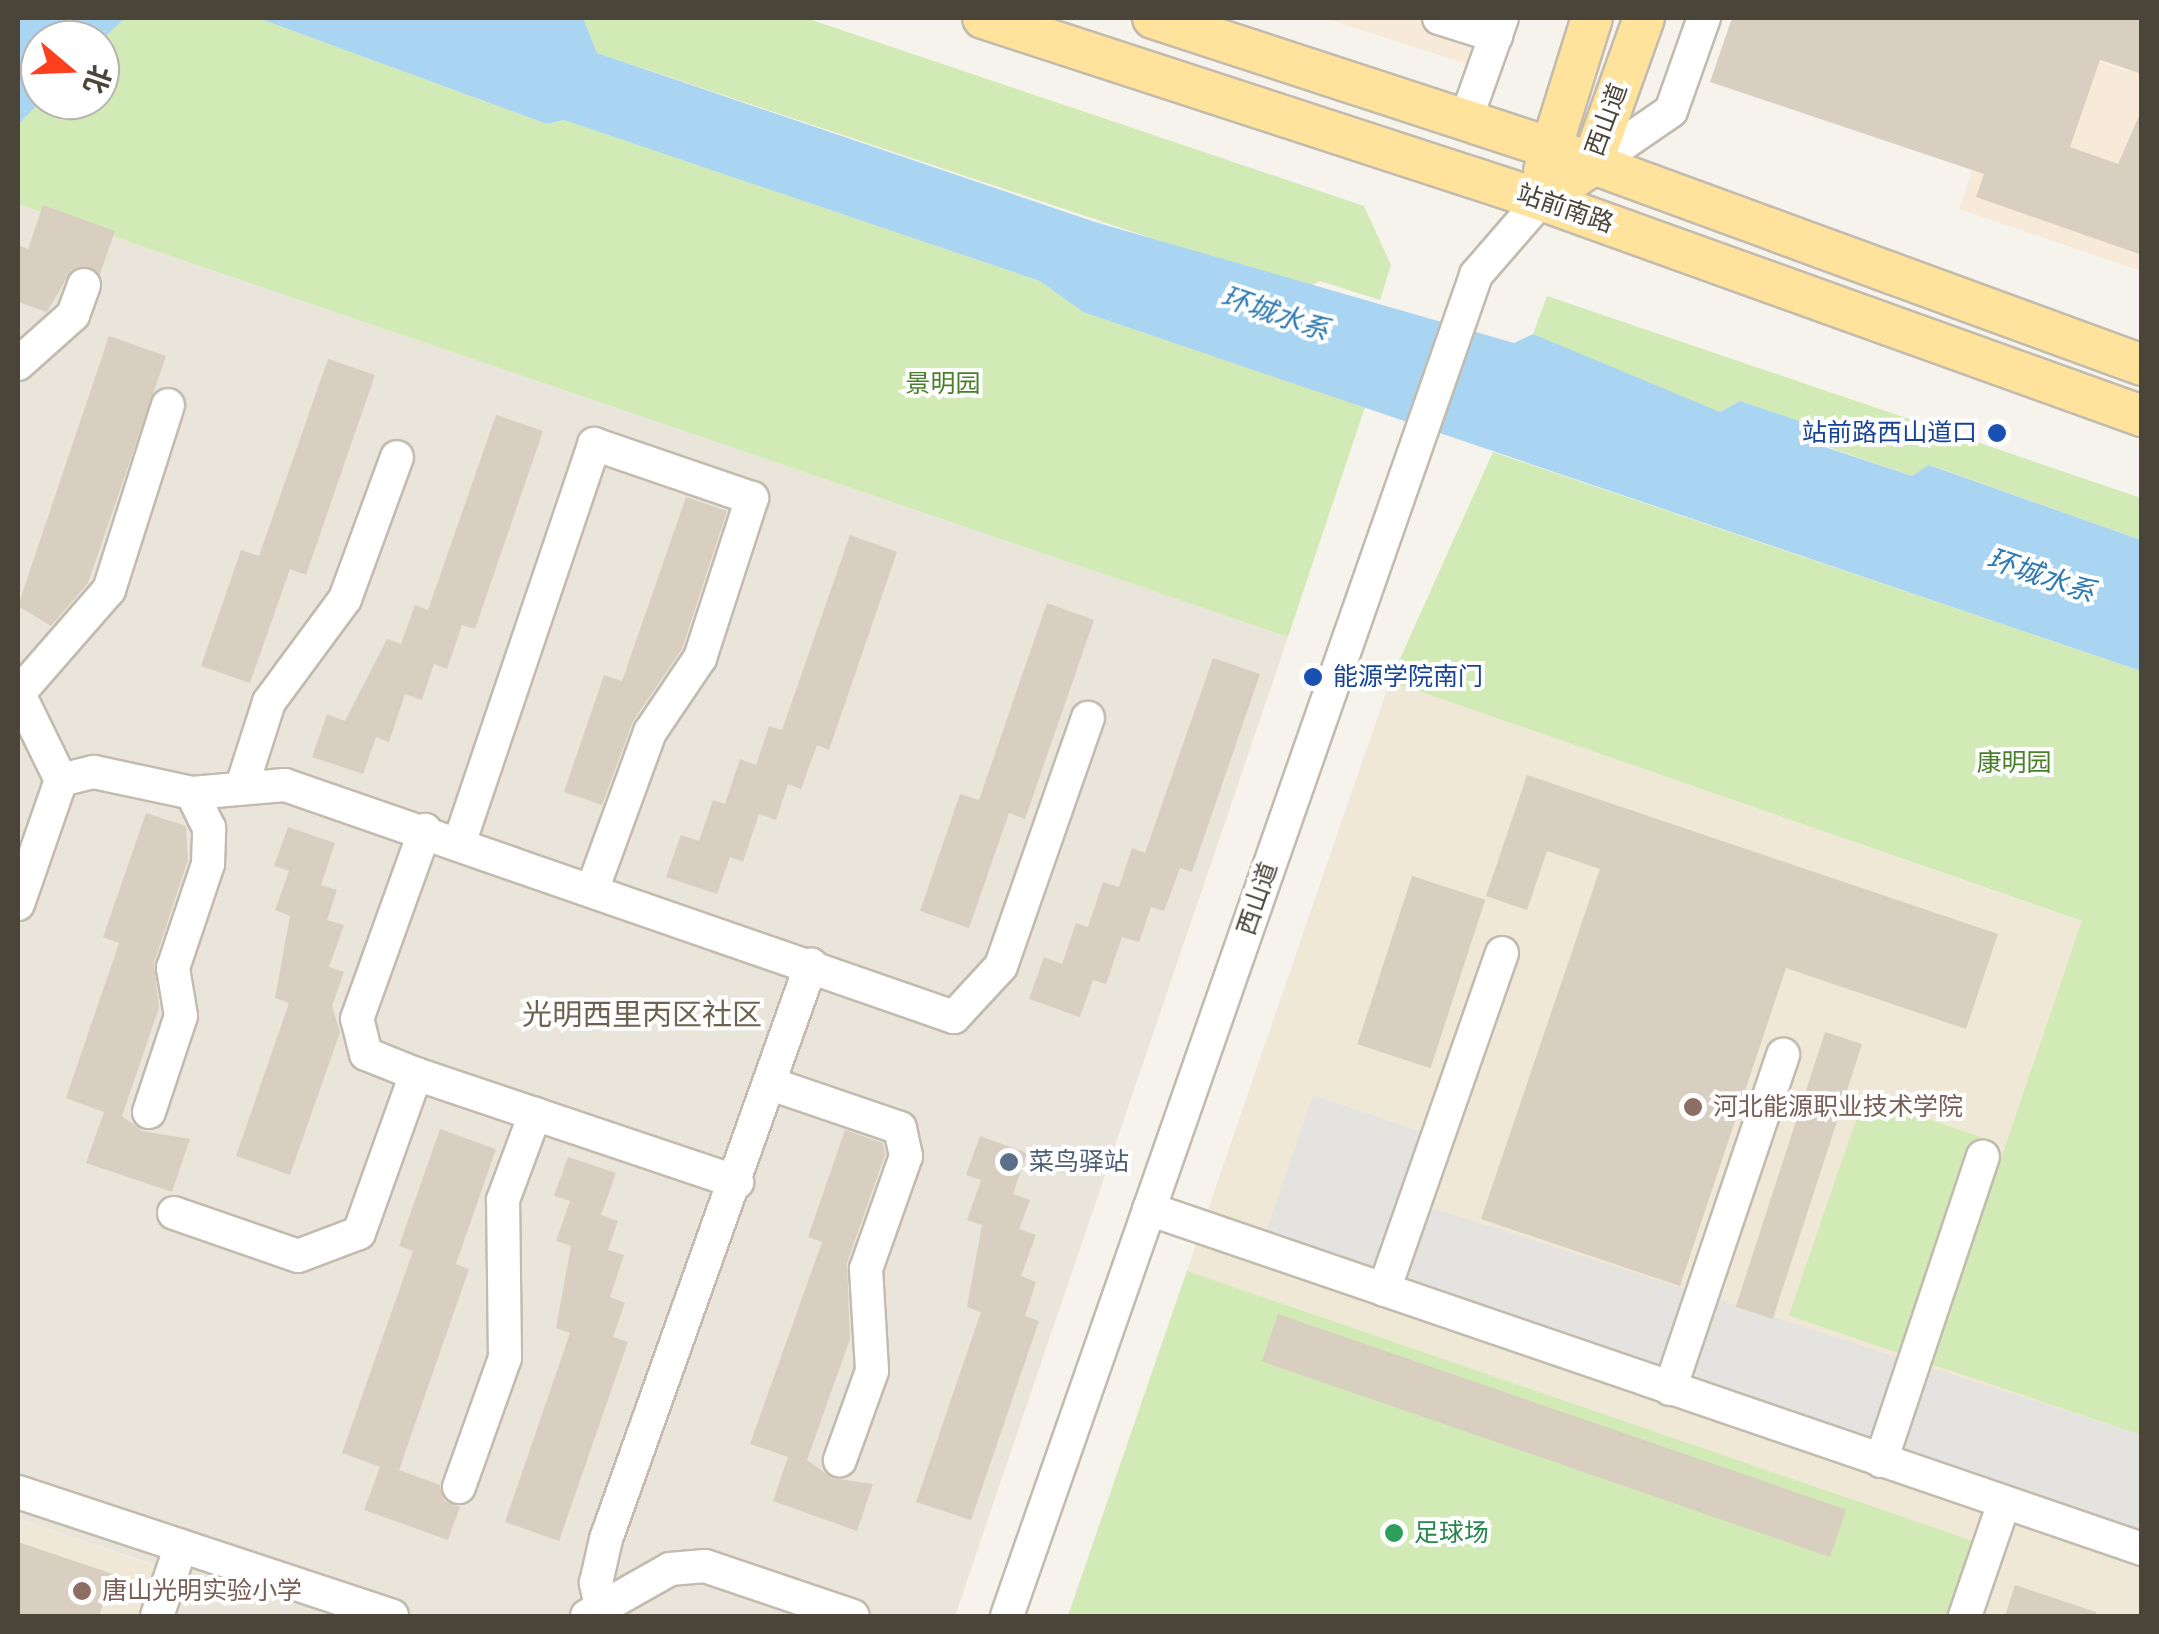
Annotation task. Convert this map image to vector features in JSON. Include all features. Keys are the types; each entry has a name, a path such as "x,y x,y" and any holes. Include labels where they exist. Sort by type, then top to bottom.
{"main road":[{"name":"站前南路","path":"983,18 1540,200 2142,416"},
{"name":"站前南路","path":"1153,18 1547,146 1592,166 2142,365"},
{"name":"西山道","path":"1540,200 1547,146 1592,18"},
{"name":"西山道","path":"1540,200 1592,166 1644,18"}],"street":[{"path":"1439,18 1499,27 1466,119"},
{"path":"1592,166 1671,111 1704,18"},
{"name":"西山道","path":"1007,1616 1476,275 1540,200"},
{"path":"18,364 73,315 84,284"},
{"path":"18,904 61,780 18,693 109,590 168,406"},
{"path":"460,841 594,444 752,498 700,658 650,732 593,888"},
{"path":"243,783 269,702 345,600 397,457"},
{"path":"61,780 94,772 192,793 243,783 285,785 460,841 954,1017 1002,966 1088,718"},
{"path":"149,1112 181,1016 173,968 208,864 210,828 192,793"},
{"path":"425,830 358,1019 366,1054 736,1182"},
{"path":"1384,1290 1502,953"},
{"path":"595,1613 596,1583 606,1540 810,965"},
{"path":"1670,1390 1783,1055"},
{"path":"174,1214 298,1256 359,1233 416,1074"},
{"path":"770,1084 900,1128 906,1156 866,1269 872,1371 840,1460"},
{"path":"460,1487 505,1358 503,1200 535,1114"},
{"path":"1880,1461 1983,1157"},
{"path":"1150,1209 2142,1549"},
{"path":"18,1492 392,1616"},
{"path":"1965,1616 2004,1503"},
{"path":"158,1616 181,1546"},
{"path":"595,1613 670,1570 705,1566 853,1616"}],"shaded area":[{"path":"1324,18 1515,18 1495,73"},
{"path":"2141,31 2141,271 1959,209 2018,34 2127,71"},
{"path":"18,204 1288,637 955,1616 137,1616 154,1565 18,1519"},
{"name":"河北能源职业技术学院","path":"1390,681 2141,942 2141,1616 1068,1616"},
{"path":"1313,1095 1445,1140 1423,1205 2141,1435 2141,1537 1264,1238"},
{"name":"唐山光明实验小学","path":"18,1519 155,1566 137,1616 18,1616"}],"green space":[{"name":"景明园","path":"125,18 258,18 547,124 564,120 1040,281 1083,312 1365,407 1288,637 18,204 18,125 23,120 120,120 120,23"},
{"path":"583,18 806,18 1364,206 1391,265 1380,300 1320,281 1304,289 597,53"},
{"path":"1547,296 2141,498 2141,540 1930,465 1912,476 1816,443 1807,424 1740,401 1720,412 1634,382 1533,334"},
{"name":"康明园","path":"1493,452 2141,671 2141,1435 1931,1364 2082,921 1390,681"},
{"path":"1864,1097 1981,1137 1906,1356 1789,1315"},
{"path":"1187,1271 1973,1541 1947,1616 1068,1616"}],"water":[{"path":"18,18 125,18 120,23 20,20 23,120 18,125"},
{"name":"环城水系","path":"258,18 583,18 597,53 1095,222 1514,343 1533,334 1720,412 1740,401 1808,424 1816,444 1912,476 1929,465 2141,540 2141,671 1083,312 1040,281 564,120 547,124"}],"building":[{"path":"1732,18 2142,18 2142,74 2100,60 2070,147 2118,164 2142,109 2142,255 1976,197 1984,174 1710,82"},
{"path":"43,205 115,231 100,274 72,269 47,312 18,302 18,245 28,249"},
{"path":"109,336 166,356 88,583 51,626 18,606"},
{"path":"328,359 375,375 306,575 290,569 250,683 201,666 241,550 259,556"},
{"path":"496,415 543,431 475,629 462,625 447,669 434,664 422,700 405,694 389,742 376,737 363,774 312,757 327,714 345,721 387,639 401,644 415,605 428,610"},
{"path":"686,497 727,511 682,649 633,721 602,805 564,792 604,675 622,681"},
{"path":"850,535 897,552 829,750 817,745 801,789 788,784 776,820 759,814 743,862 730,857 717,894 666,877 681,835 699,841 713,800 725,804 740,759 756,765 769,726 782,730"},
{"path":"1047,603 1094,620 1025,819 1009,813 969,928 920,911 960,794 979,800"},
{"path":"1213,658 1260,674 1192,872 1180,868 1164,911 1151,907 1139,942 1122,937 1106,984 1093,980 1080,1017 1029,999 1044,957 1062,964 1076,923 1088,927 1103,882 1119,887 1132,848 1145,853"},
{"path":"1527,775 1998,934 1966,1029 1786,968 1680,1286 1481,1219 1600,869 1547,851 1527,910 1486,896"},
{"path":"146,813 186,826 188,860 154,963 159,1008 122,1116 142,1131 190,1139 172,1192 86,1163 104,1112 66,1098 119,943 103,937"},
{"path":"288,827 335,843 321,885 337,890 327,920 344,925 329,967 344,972 332,1006 340,1032 290,1175 236,1156 289,1003 275,998 290,916 275,910 289,871 274,866"},
{"path":"1412,876 1485,900 1431,1068 1357,1044"},
{"path":"1825,1032 1862,1044 1773,1319 1736,1307"},
{"path":"440,1129 496,1149 456,1264 469,1269 399,1470 440,1485 444,1501 460,1507 448,1540 364,1510 380,1467 342,1453 413,1251 399,1246"},
{"path":"845,1130 883,1143 885,1155 847,1263 850,1339 807,1460 832,1478 873,1484 857,1531 773,1501 788,1457 750,1444 822,1242 808,1237"},
{"path":"980,1136 1027,1153 1013,1194 1030,1200 1019,1229 1036,1235 1021,1276 1036,1282 1025,1316 1039,1321 971,1520 916,1502 981,1312 967,1307 982,1225 967,1220 981,1180 966,1175"},
{"path":"568,1157 616,1173 601,1215 618,1221 608,1250 624,1255 610,1297 625,1303 613,1337 628,1342 559,1541 505,1522 570,1333 556,1328 571,1246 556,1241 570,1201 554,1196"},
{"path":"1278,1314 1846,1510 1830,1557 1262,1361"},
{"path":"18,1542 113,1574 99,1616 18,1616"},
{"path":"2015,1585 2096,1612 2096,1616 2005,1616"}],"place":[{"name":"站前路西山道口","path":"1997,433"},
{"name":"能源学院南门","path":"1313,677"},
{"name":"河北能源职业技术学院","path":"1693,1107"},
{"name":"菜鸟驿站","path":"1009,1162"},
{"name":"足球场","path":"1394,1533"},
{"name":"唐山光明实验小学","path":"82,1591"}],"district":[{"name":"光明西里丙区社区","path":"642,1015"}]}
